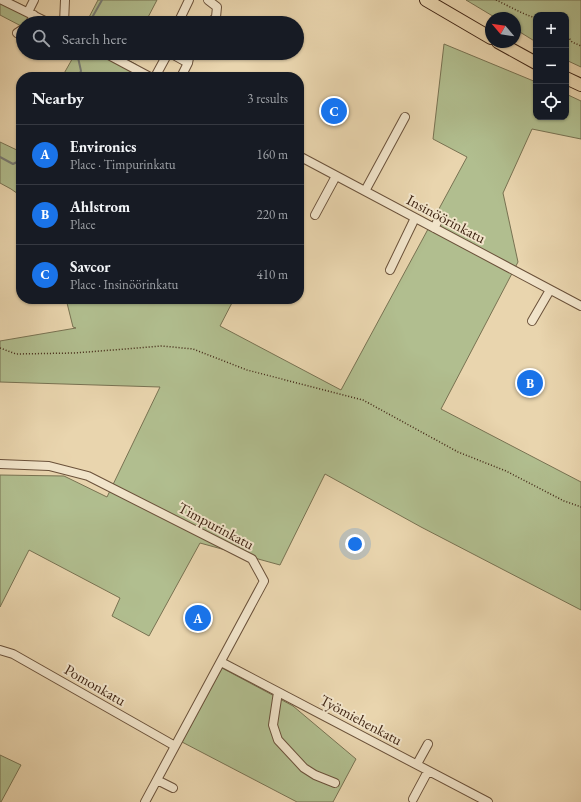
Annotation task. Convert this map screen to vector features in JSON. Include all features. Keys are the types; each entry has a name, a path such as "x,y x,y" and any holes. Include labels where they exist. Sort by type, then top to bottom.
{"highway":[{"path":"426,0 485,34"},
{"path":"509,48 533,61"},
{"path":"569,79 581,85"}],"street":[{"path":"2,0 32,6 42,16"},
{"path":"64,16 65,0"},
{"path":"181,16 189,0"},
{"path":"208,0 217,7 216,16"},
{"path":"31,16 32,6"},
{"path":"118,60 141,72"},
{"path":"158,72 165,60"},
{"path":"183,72 188,62 184,60"},
{"path":"365,191 405,117"},
{"name":"Insinöörinkatu","path":"304,159 581,306"},
{"path":"315,215 336,176"},
{"path":"390,270 415,218"},
{"path":"434,228 439,219"},
{"path":"532,321 550,290"},
{"name":"Timpurinkatu","path":"0,464 49,466 88,476 252,559 264,581 146,802"},
{"name":"Pomonkatu","path":"0,650 13,654 175,746"},
{"name":"Työmiehenkatu","path":"220,662 488,802"},
{"path":"278,692 273,725 278,740 304,768 315,775 334,783"},
{"path":"417,764 428,744"},
{"path":"413,799 428,771"},
{"path":"157,780 172,788"}],"path":[{"path":"496,0 533,17"},
{"path":"569,38 572,42 581,46"},
{"path":"0,348 16,354 75,353 162,346 193,349 247,370 363,400 458,452 506,471 564,501 581,507"}],"green space":[{"path":"0,0 12,0 44,16 16,16 16,23 0,15"},
{"path":"98,0 157,0 149,16 90,16"},
{"path":"466,0 581,0 581,67 569,61 569,12 533,12 533,40 521,33 521,12 486,12"},
{"path":"444,44 533,81 533,120 569,120 569,95 581,101 581,139 532,129 503,193 518,262 441,409 581,482 581,610 421,527 325,474 280,565 200,543 149,636 112,616 120,598 29,550 0,607 0,475 64,476 107,497 160,387 0,382 0,341 76,328 73,327 67,304 231,304 220,326 341,390 467,157 433,139"},
{"path":"72,60 128,60 137,65 134,72 65,72"},
{"path":"0,142 16,150 16,192 0,183"},
{"path":"222,668 293,706 356,759 333,802 297,802 182,742"},
{"path":"0,755 21,765 1,802 0,802"}],"waterway":[{"path":"93,16 102,0"},
{"path":"79,60 80,72"},
{"path":"0,157 13,164 16,162"}],"place":[{"name":"Savcor","path":"334,111"},
{"name":"Ahlstrom","path":"530,383"},
{"name":"Environics","path":"198,618"}]}
